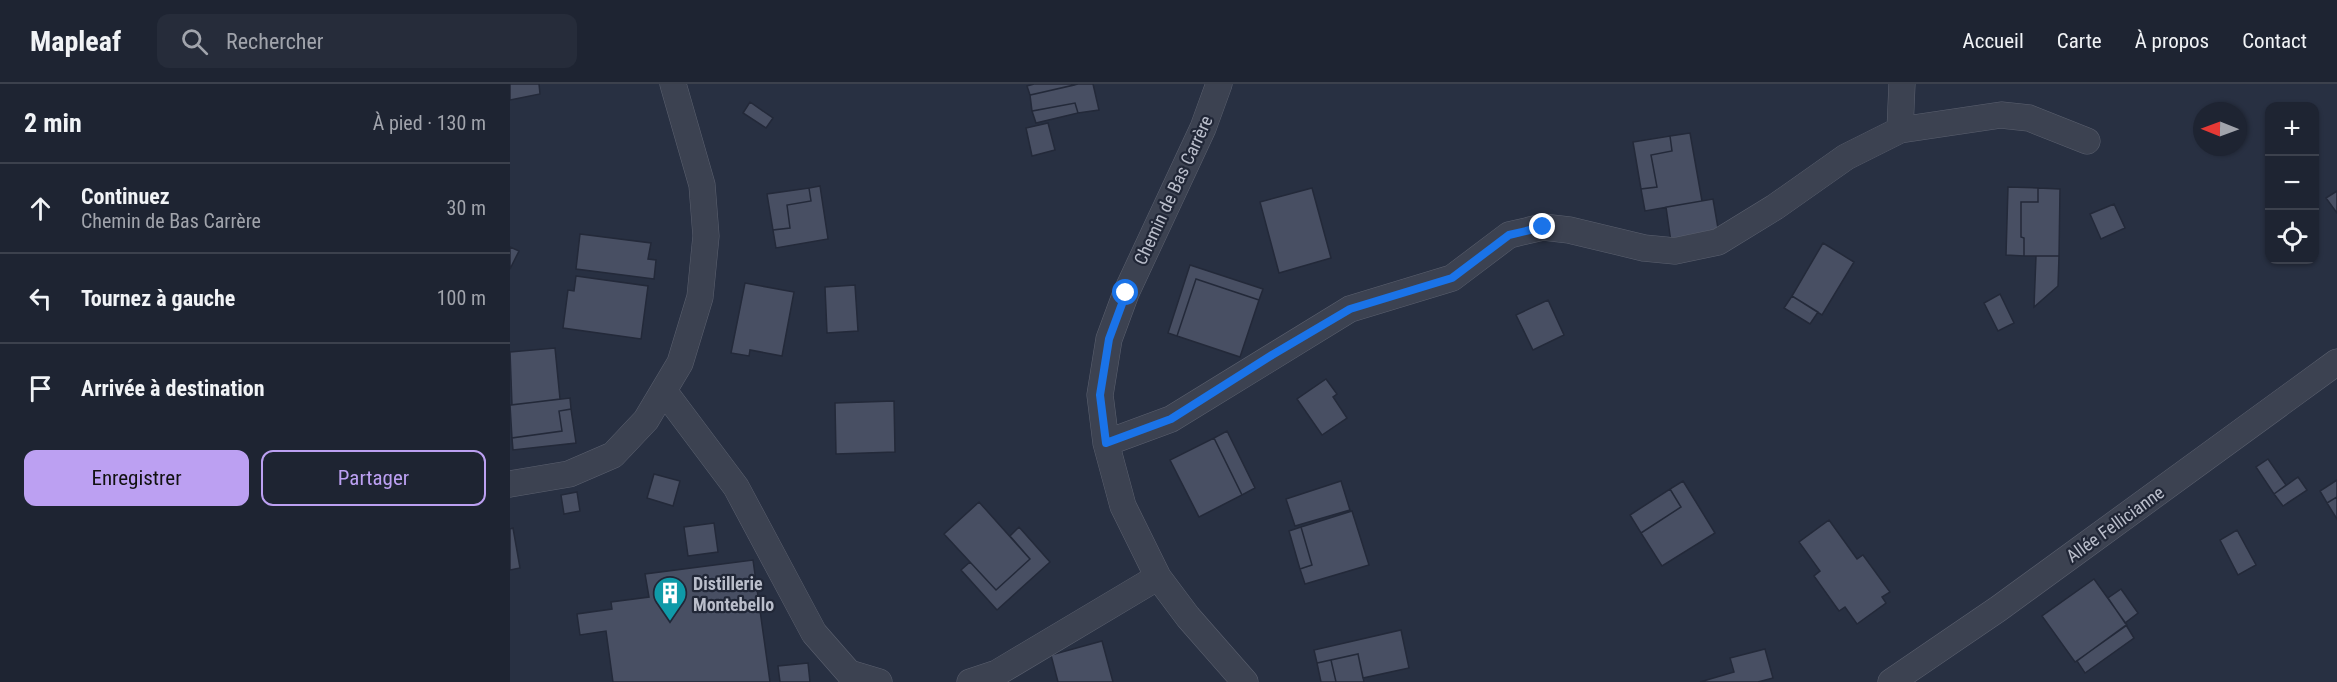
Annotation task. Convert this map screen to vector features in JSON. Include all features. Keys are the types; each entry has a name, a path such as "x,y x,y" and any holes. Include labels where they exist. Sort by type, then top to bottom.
{"street":[{"path":"510,484 569,474 612,455 646,420 680,363 700,297 706,236 702,185 673,84"},
{"name":"Chemin de Bas Carrère","path":"1219,84 1203,128 1126,293 1109,339 1100,395 1106,443 1123,506 1158,577 1188,617 1245,682"},
{"path":"1900,130 1902,84"},
{"path":"1106,443 1171,419 1350,309 1452,278 1509,235 1543,227 1569,230 1644,248 1675,251 1718,242 1775,207 1846,157 1900,130 2001,115 2029,118 2087,141"},
{"name":"Allée Fellicianne","path":"1891,682 1998,609 2337,362"},
{"path":"664,391 736,487 814,633 849,673 879,682"},
{"path":"970,682 997,673 1158,577"}],"building":[{"path":"510,84 539,84 540,94 510,100"},
{"path":"1034,84 1075,85 1030,95 1027,86"},
{"path":"1078,84 1093,84 1099,110 1078,113 1075,103 1032,111 1030,95"},
{"path":"750,102 773,118 766,128 743,113"},
{"path":"1075,103 1078,113 1036,123 1032,111"},
{"path":"1048,123 1055,150 1032,156 1026,128"},
{"path":"1690,133 1702,201 1645,211 1641,189 1657,187 1651,155 1672,151 1670,136"},
{"path":"1670,136 1672,151 1651,155 1657,187 1641,189 1633,142"},
{"path":"820,186 828,239 776,248 773,230 790,228 787,205 811,201 809,188"},
{"path":"2008,187 2038,188 2038,202 2021,202 2021,237 2024,238 2024,256 2006,255"},
{"path":"809,188 811,201 787,205 790,228 773,230 767,194"},
{"path":"1312,188 1331,258 1279,273 1260,202"},
{"path":"2038,188 2060,189 2059,256 2024,256 2024,238 2021,237 2021,202 2038,202"},
{"path":"2337,191 2337,213 2326,198"},
{"path":"1713,199 1719,234 1671,242 1666,207"},
{"path":"2114,204 2125,228 2101,239 2090,214"},
{"path":"580,234 651,243 648,259 656,260 654,279 576,269"},
{"path":"1823,243 1854,262 1822,315 1792,296"},
{"path":"510,247 519,251 510,269"},
{"path":"2036,256 2059,256 2058,286 2034,307"},
{"path":"1190,265 1263,289 1259,300 1196,279 1177,336 1168,333"},
{"path":"576,276 648,286 641,339 563,328 568,290 574,291"},
{"path":"1196,279 1259,300 1240,357 1177,336"},
{"path":"745,283 794,292 782,356 750,350 749,356 731,353"},
{"path":"855,285 858,331 827,333 825,287"},
{"path":"2000,294 2014,323 1998,331 1984,303"},
{"path":"1792,296 1818,312 1810,324 1784,308"},
{"path":"1548,300 1564,335 1533,350 1516,315"},
{"path":"555,348 560,399 512,405 510,352"},
{"path":"1326,379 1337,394 1333,397 1347,418 1322,435 1297,399"},
{"path":"570,398 571,409 559,411 562,431 512,438 510,405"},
{"path":"894,401 895,452 836,454 835,403"},
{"path":"571,409 576,443 513,450 512,438 562,431 559,411"},
{"path":"1227,431 1255,488 1242,495 1214,438"},
{"path":"1214,438 1242,495 1199,517 1170,460"},
{"path":"2268,459 2286,485 2274,494 2256,467"},
{"path":"654,474 680,481 673,506 647,498"},
{"path":"2298,477 2307,490 2283,506 2274,494"},
{"path":"2337,480 2337,497 2327,503 2320,491"},
{"path":"1341,481 1350,510 1295,526 1286,499"},
{"path":"1683,481 1715,533 1662,566 1641,533 1681,507 1670,489"},
{"path":"1670,489 1681,507 1641,533 1630,515"},
{"path":"577,492 580,511 564,514 561,495"},
{"path":"2337,497 2337,519 2327,503"},
{"path":"979,502 1030,559 996,590 944,534"},
{"path":"1352,511 1369,565 1305,584 1300,569 1312,565 1301,527"},
{"path":"1829,520 1857,559 1863,555 1890,592 1882,597 1886,603 1857,624 1845,607 1839,611 1814,576 1820,571 1799,542"},
{"path":"714,523 718,552 688,556 684,527"},
{"path":"1019,527 1050,562 997,610 961,570 970,562 996,590 1030,559 1010,536"},
{"path":"1301,527 1312,565 1300,569 1289,531"},
{"path":"513,528 520,568 510,570 510,529"},
{"path":"2237,530 2256,565 2238,575 2220,540"},
{"name":"Distillerie Montebello","path":"753,560 770,682 613,682 606,631 580,635 577,614 612,609 611,602 649,597 645,574"},
{"path":"2094,579 2127,625 2075,662 2042,616"},
{"path":"2121,589 2138,613 2125,623 2108,598"},
{"path":"2126,625 2134,638 2085,673 2077,661"},
{"path":"1401,630 1409,668 1363,678 1358,654 1317,663 1314,650"},
{"path":"1102,641 1113,682 1058,682 1051,655"},
{"path":"1765,649 1773,678 1758,682 1700,682 1734,672 1730,658"},
{"path":"1358,654 1364,682 1336,682 1331,660"},
{"path":"1331,660 1336,682 1321,682 1317,663"},
{"path":"808,663 810,682 780,682 778,666"}],"place":[{"name":"Distillerie Montebello","path":"670,622"}],"route":[{"path":"1126,293 1109,339 1100,395 1106,443 1171,419 1350,309 1452,278 1509,235 1543,227"}]}
